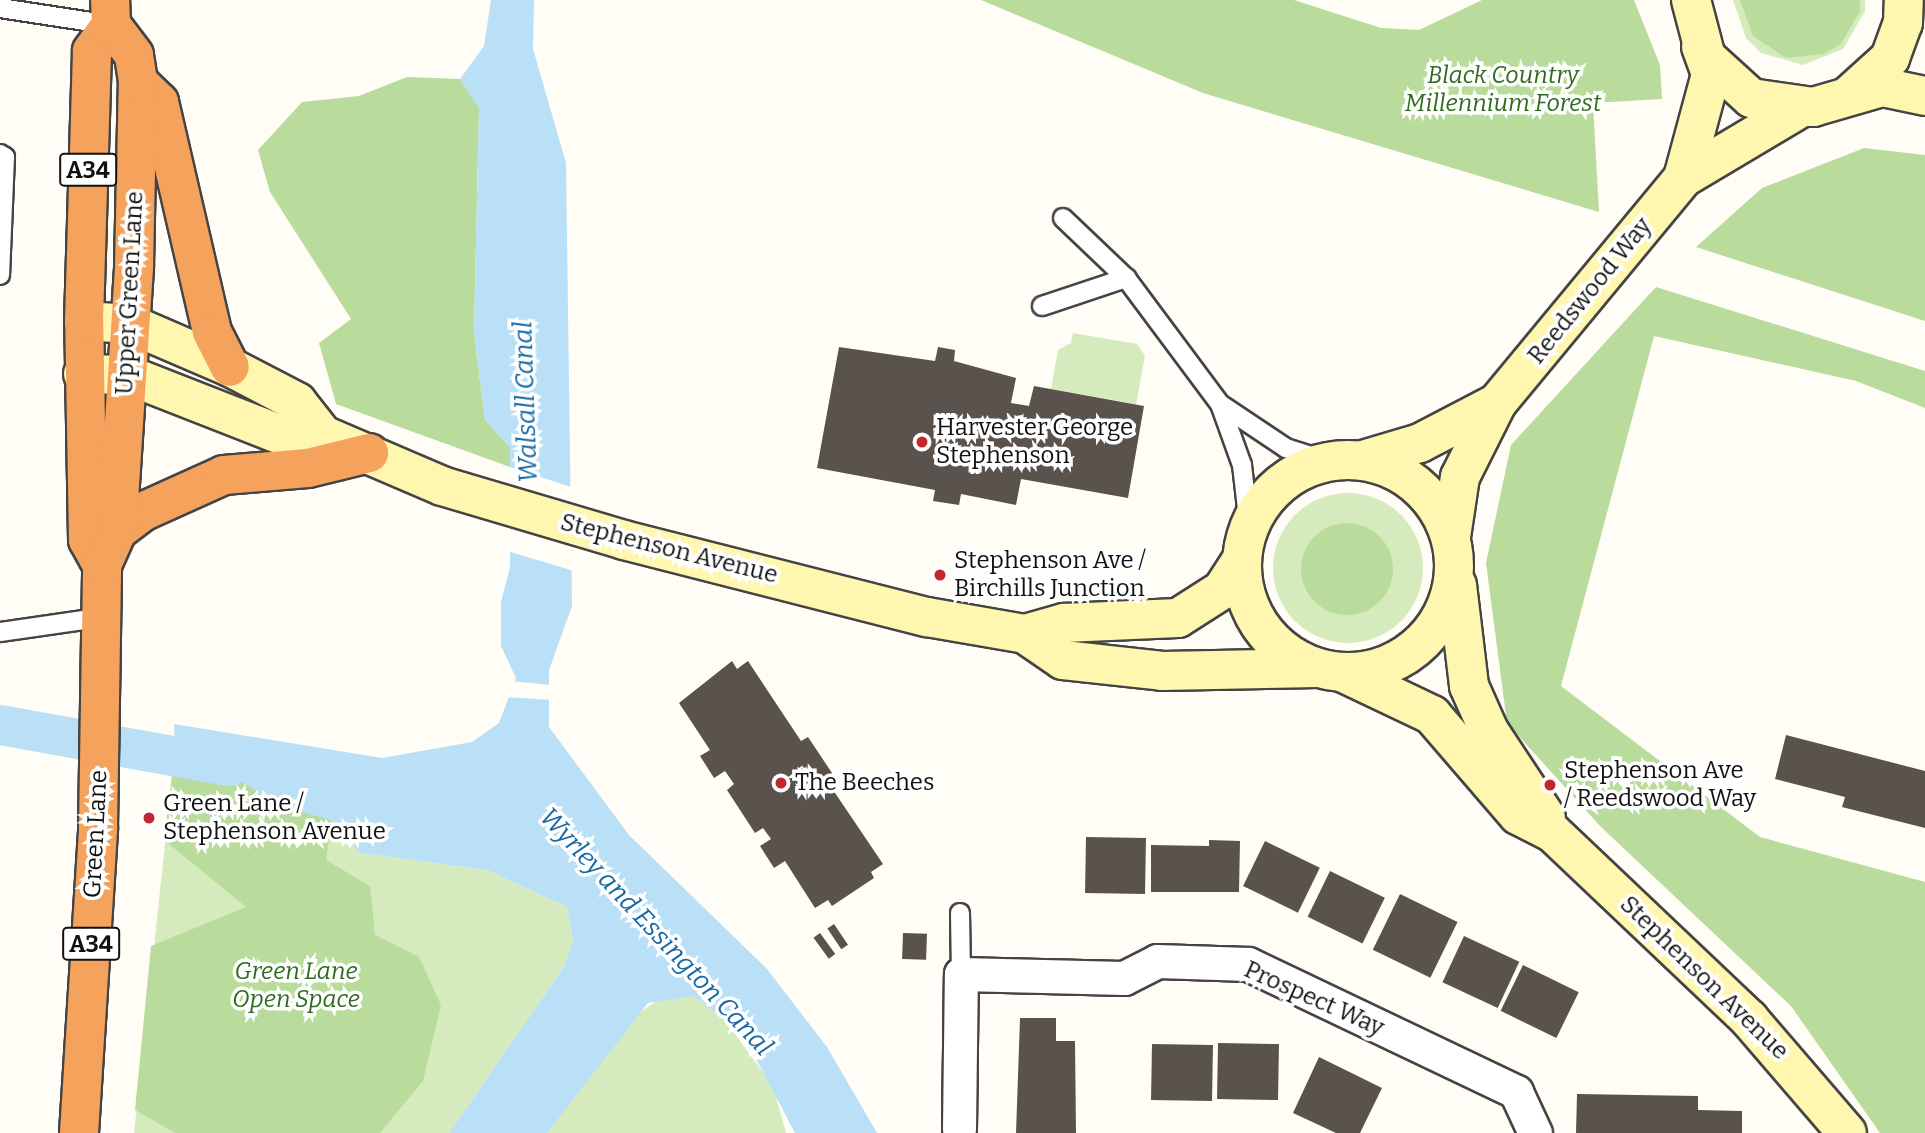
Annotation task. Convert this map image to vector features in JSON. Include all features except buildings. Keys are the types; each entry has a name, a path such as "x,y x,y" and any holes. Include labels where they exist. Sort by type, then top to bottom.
{"highway":[{"name":"Upper Green Lane","path":"103,660 102,565 117,531 128,375 138,82 134,55 111,12"},
{"name":"Upper Green Lane","path":"102,565 88,540 83,374 92,51 111,12"},
{"path":"138,82 159,102 212,332 230,367"},
{"path":"117,531 142,512 224,475 309,468 369,453"},
{"name":"Green Lane","path":"79,1133 98,828 103,660"}],"street":[{"path":"1843,99 1889,58 1903,23 1904,0"},
{"path":"1912,0 1925,26"},
{"name":"Reedswood Way","path":"1692,16 1726,81 1751,98 1802,107 1882,88 1925,96"},
{"name":"Reedswood Way","path":"1671,192 1711,74 1692,16"},
{"name":"Reedswood Way","path":"1453,549 1460,477 1497,403 1671,192 1802,107"},
{"path":"84,321 130,324 230,367 297,402 323,435"},
{"name":"Stephenson Avenue","path":"83,374 128,375 284,436 323,435 461,492 624,540 927,617 1024,634 1063,660 1103,667 1331,670 1432,715 1518,815 1552,832 1749,1019 1847,1133"},
{"name":"Reedswood Way","path":"1345,460 1420,443 1497,403"},
{"path":"1345,460 1396,470 1425,491 1453,549 1451,597 1436,628 1411,653 1379,668 1331,670 1286,652 1261,627 1245,596 1245,544 1267,496 1294,473 1345,460"},
{"name":"Stephenson Avenue","path":"1024,634 1064,623 1178,618 1222,590 1245,544"},
{"name":"Stephenson Avenue","path":"1453,549 1469,686 1489,731 1538,797 1552,832"},
{"name":"Prospect Way","path":"961,974 1124,978 1157,961 1248,964 1516,1092 1535,1133"},
{"path":"959,1129 961,974"}],"lane":[{"path":"0,8 111,12"},
{"path":"0,154 5,157 0,275"},
{"path":"1063,218 1126,278 1220,404 1242,465 1245,544"},
{"path":"1041,306 1126,278"},
{"path":"1220,404 1267,438 1345,460"},
{"path":"0,632 103,617"},
{"path":"960,913 961,974"}],"green space":[{"name":"Black Country Millennium Forest","path":"981,0 1294,0 1381,28 1419,30 1482,0 1634,0 1660,65 1662,99 1593,103 1599,212 1203,93"},
{"path":"1733,0 1865,0 1865,11 1843,49 1803,65 1761,53 1746,38"},
{"path":"1740,0 1860,0 1860,11 1841,44 1824,54 1786,58 1753,36"},
{"path":"407,77 460,79 479,107 474,333 485,420 510,447 510,467 336,404 319,343 351,319 270,192 258,150 302,102 359,96"},
{"path":"1864,148 1925,155 1925,321 1696,247 1762,188"},
{"path":"1656,287 1925,371 1925,408 1856,381 1654,336 1561,686 1760,837 1925,882 1925,1133 1880,1133 1791,1006 1600,826 1507,723 1486,563 1511,445"},
{"path":"1073,333 1137,344 1145,356 1136,404 1051,389 1058,350 1071,343"},
{"path":"1348,493 1377,499 1401,515 1417,539 1423,568 1417,597 1401,621 1377,637 1348,643 1319,637 1295,621 1279,597 1273,568 1279,539 1295,515 1319,499"},
{"path":"1347,523 1364,527 1379,537 1389,552 1393,569 1389,586 1379,601 1364,611 1347,615 1330,611 1315,601 1305,586 1301,569 1305,552 1315,537 1330,527"},
{"name":"Green Lane Open Space","path":"175,751 332,820 360,853 487,870 567,907 573,942 563,968 449,1133 134,1133"},
{"name":"Green Lane Open Space","path":"175,751 235,777 277,805 332,820 326,860 370,886 375,935 419,957 441,1005 423,1081 380,1133 175,1133 135,1110 151,946 246,907 164,840"},
{"path":"663,996 693,996 725,1020 773,1086 786,1133 547,1133 634,1017"}],"water":[{"name":"Walsall Canal","path":"491,0 534,0 533,49 566,163 572,606 549,670 549,727 629,835 767,969 827,1047 877,1133 795,1133 754,1055 725,1020 693,996 648,1003 547,1133 449,1133 563,968 573,942 567,907 487,870 360,853 332,820 277,805 235,777 175,751 174,724 382,758 472,742 499,723 516,678 501,646 501,602 510,567 510,447 485,420 474,333 479,108 460,79 484,46"}],"pier":[{"path":"507,466 571,487 574,571 507,551"},
{"path":"511,681 551,685 552,700 505,697"}],"waterway":[{"name":"Wyrley and Essington Canal","path":"0,725 229,766"}],"place":[{"name":"Harvester George Stephenson","path":"922,442"},
{"name":"Stephenson Ave / Birchills Junction","path":"940,575"},
{"name":"The Beeches","path":"781,783"},
{"name":"Stephenson Ave / Reedswood Way","path":"1550,785"},
{"name":"Green Lane / Stephenson Avenue","path":"149,818"}]}
